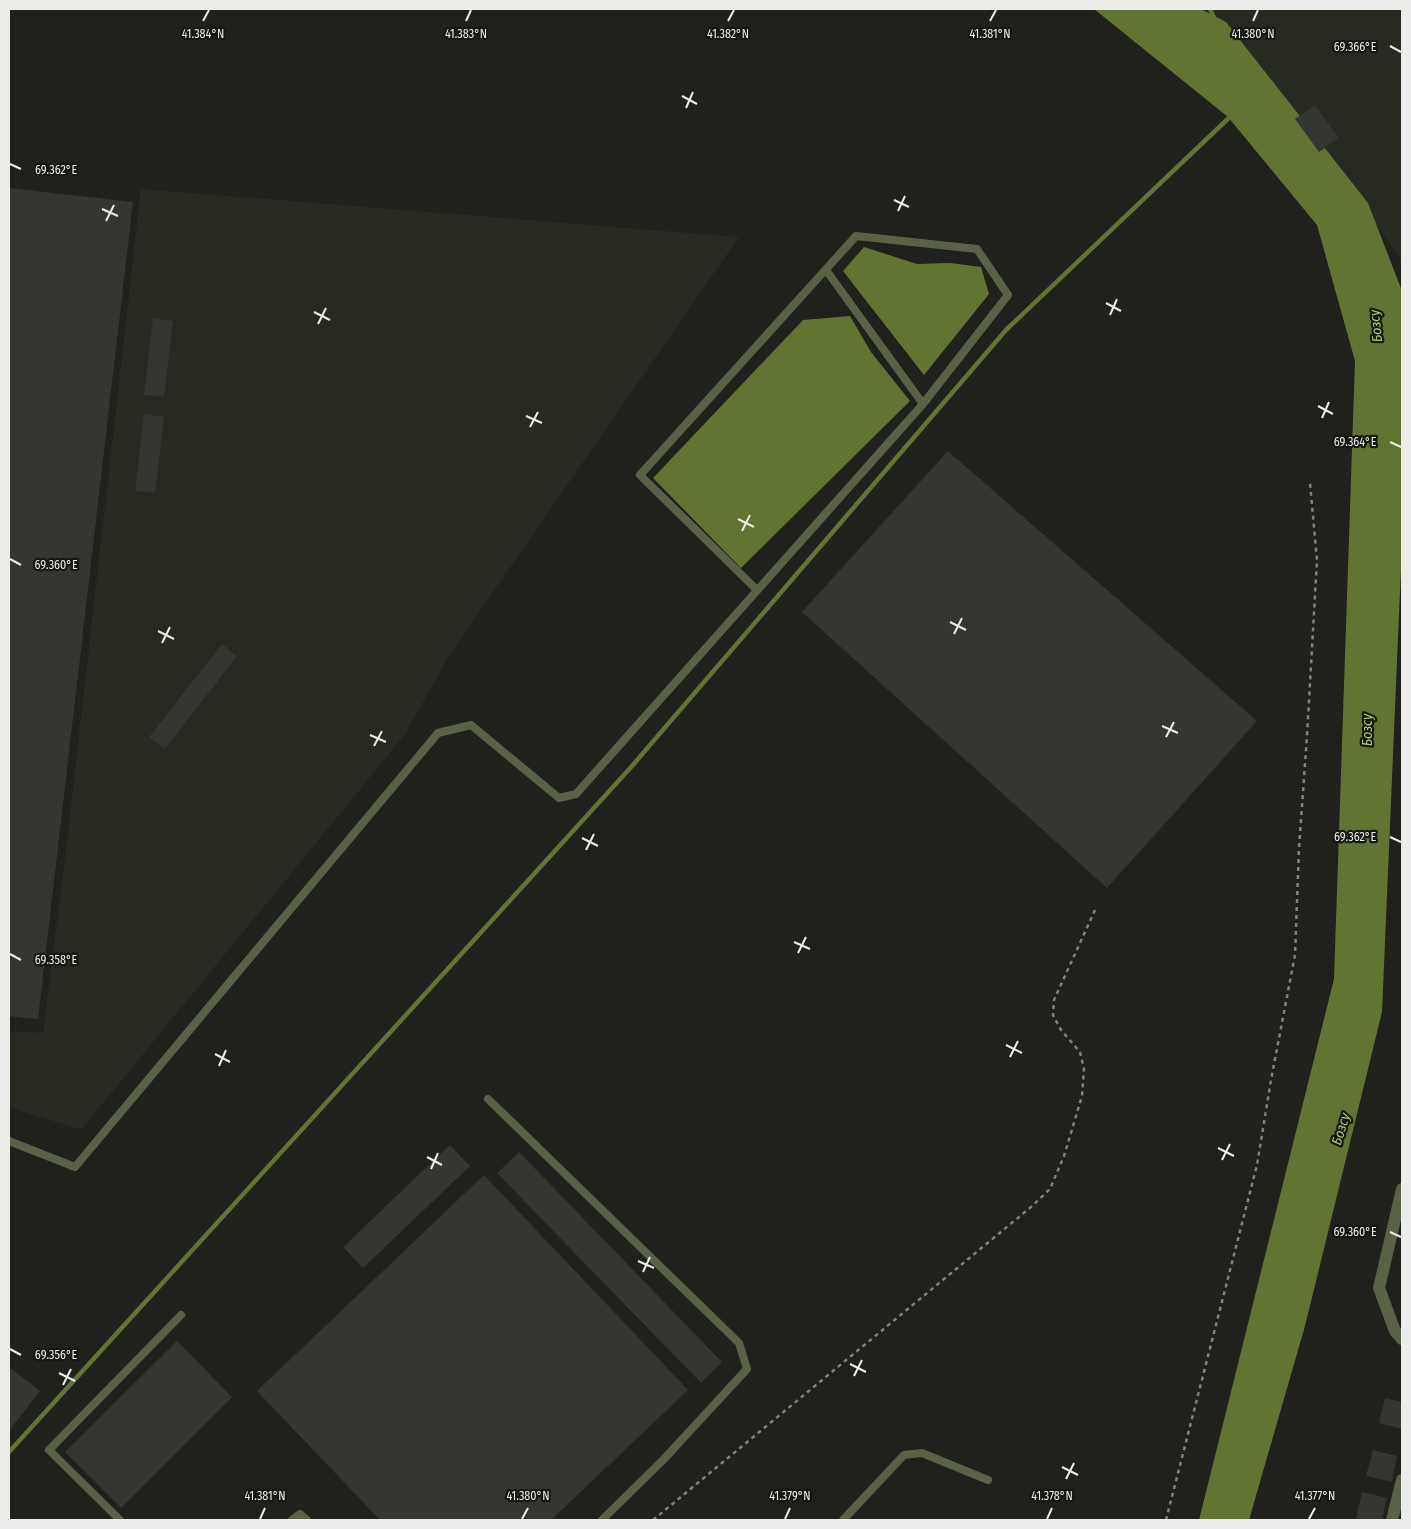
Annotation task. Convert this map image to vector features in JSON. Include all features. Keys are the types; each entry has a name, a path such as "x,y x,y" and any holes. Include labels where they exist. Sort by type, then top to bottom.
{"street":[{"path":"1402,1190 1379,1288 1395,1331 1402,1339"},
{"path":"1392,1520 1402,1480"}],"lane":[{"path":"9,1141 75,1167 438,733 471,725 559,798 576,794 923,404 1008,295 977,249 856,236 640,475 757,590"},
{"path":"826,270 923,404"},
{"path":"488,1099 739,1343 747,1369 664,1459 602,1520"},
{"path":"120,1520 49,1450 181,1315"},
{"path":"843,1520 904,1455 922,1453 988,1480"},
{"path":"292,1520 300,1514 307,1520"}],"path":[{"path":"1166,1520 1257,1165 1295,955 1299,848 1317,560 1310,483"},
{"path":"653,1520 1031,1207 1050,1189 1064,1156 1082,1096 1084,1070 1080,1052 1061,1030 1053,1015 1054,1000 1095,910"}],"shaded area":[{"path":"1172,9 1402,9 1402,260 1277,93"},
{"path":"141,189 739,237 448,657 406,733 81,1130 9,1107 9,1031 43,1033 68,832"}],"water":[{"name":"Бозсу","path":"1094,9 1201,9 1226,22 1368,203 1402,291 1402,545 1382,1012 1305,1326 1249,1520 1199,1520 1334,979 1355,361 1317,225 1228,117"},
{"path":"864,247 917,264 950,263 981,267 989,294 924,375 843,271"},
{"path":"850,316 871,352 910,401 741,568 653,478 803,320"}],"building":[{"path":"1315,105 1339,138 1319,152 1295,119"},
{"path":"9,188 133,202 38,1019 9,1016"},
{"path":"153,318 173,321 164,397 144,395"},
{"path":"144,414 164,417 155,493 135,491"},
{"path":"948,451 1257,721 1107,888 802,612"},
{"path":"222,644 237,656 165,749 149,737"},
{"path":"450,1145 470,1166 363,1268 343,1247"},
{"path":"519,1152 722,1362 701,1383 497,1173"},
{"path":"484,1175 688,1390 551,1520 380,1520 257,1391"},
{"path":"177,1341 232,1397 121,1508 65,1452"},
{"path":"9,1367 40,1391 9,1431"},
{"path":"1385,1398 1402,1402 1402,1429 1379,1423"},
{"path":"1373,1450 1397,1456 1392,1482 1366,1476"},
{"path":"1362,1492 1387,1498 1382,1520 1356,1518"}],"waterway":[{"path":"1210,9 1215,20"},
{"path":"9,1452 632,766 1006,330 1233,114"}]}
